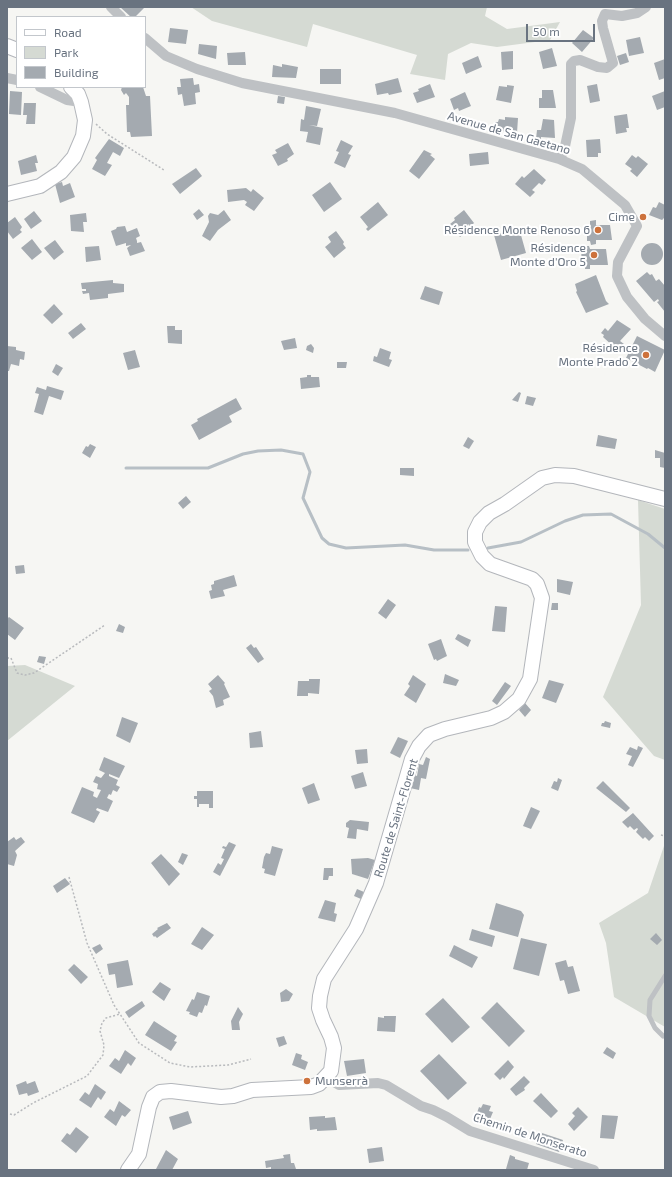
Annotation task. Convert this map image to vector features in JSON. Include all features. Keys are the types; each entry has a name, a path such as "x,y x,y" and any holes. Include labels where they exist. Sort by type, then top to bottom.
{"main road":[{"path":"7,194 40,186 61,172 74,157 83,136 85,120 78,94 72,88"},
{"name":"Route de Saint-Florent","path":"327,1078 331,1071 334,1048 319,1008 324,979 356,929 376,883 412,758 419,746 429,735 445,728 491,718 504,712 519,699 530,679 542,598 538,584 532,579 490,564 482,556 475,542 475,532 480,522 489,514 542,478 555,475 574,476 665,498"},
{"path":"128,1170 139,1154 149,1107 153,1097 160,1092 171,1091 221,1097 233,1096 252,1090 311,1087 327,1078"}],"street":[{"path":"111,7 120,16"},
{"path":"559,159 564,151 571,118 571,64 574,61 580,60 598,67 607,68 613,63 602,28 602,21 605,14 622,16 637,13 646,7"},
{"name":"Avenue de San Gaetano","path":"146,39 166,56 197,70 242,83 395,113 559,159 582,169 625,204 637,226 618,262 617,276 627,297 645,319 665,336"},
{"path":"42,88 67,100 81,102"},
{"name":"Chemin de Monserato","path":"327,1078 339,1085 378,1083 386,1085 421,1106 447,1117 470,1131 594,1170"}],"lane":[{"path":"663,1036 655,1028 649,1016 649,1008 650,1000 665,976"}],"path":[{"path":"85,120 97,124 108,134 164,170"},
{"path":"7,658 11,658 17,673 25,675 34,673 105,625"},
{"path":"661,835 665,836"},
{"path":"69,877 87,943 114,1005 139,1044 170,1063 190,1066 228,1065 251,1059"},
{"path":"10,1114 14,1115 33,1103 87,1076 103,1055 104,1045 100,1031 102,1023 106,1018 120,1014"}],"green space":[{"path":"191,7 487,7 485,16 507,29 560,22 550,40 497,47 471,43 448,54 445,80 410,74 417,55 313,24 307,47 212,21"},
{"path":"638,500 665,509 665,760 654,756 603,697 641,605"},
{"path":"25,665 75,686 7,741 7,666"},
{"path":"665,843 665,1027 614,997 606,943 599,923 648,893"}],"building":[{"path":"120,7 144,8 136,16 130,16"},
{"path":"170,28 188,30 186,44 168,42"},
{"path":"583,30 594,38 582,52 572,43"},
{"path":"640,37 644,53 629,56 626,40"},
{"path":"199,44 217,46 216,59 198,54"},
{"path":"552,48 557,66 543,69 539,52"},
{"path":"513,51 513,69 502,70 501,52"},
{"path":"245,52 246,65 228,65 227,53"},
{"path":"626,53 629,62 620,65 617,56"},
{"path":"478,56 482,67 466,74 462,63"},
{"path":"665,59 665,78 659,80 654,63"},
{"path":"282,64 298,67 296,78 272,77 273,65 282,67"},
{"path":"320,69 341,69 341,84 320,84"},
{"path":"193,78 194,85 199,84 200,92 195,93 196,104 184,106 182,94 178,95 177,87 181,87 180,79"},
{"path":"398,78 402,92 389,95 388,93 377,95 375,84"},
{"path":"430,84 435,97 417,103 413,93"},
{"path":"597,84 600,101 590,103 587,86"},
{"path":"507,85 514,86 511,103 496,100 499,86 507,87"},
{"path":"122,88 143,88 146,96 150,96 152,136 131,137 130,132 127,132 126,105 129,105 129,97 126,93 124,95 121,90"},
{"path":"542,90 553,90 556,108 539,108 539,98 542,98"},
{"path":"10,91 22,92 21,115 9,114"},
{"path":"665,91 665,107 657,110 652,96"},
{"path":"465,92 471,106 459,111 458,108 454,110 450,99"},
{"path":"278,96 285,97 284,104 277,103"},
{"path":"24,103 36,103 35,124 26,124 27,115 23,115"},
{"path":"306,106 321,109 317,126 309,125 323,128 320,145 306,142 308,132 300,131 301,119 304,120"},
{"path":"627,114 629,128 626,128 627,132 616,134 614,116"},
{"path":"505,117 518,118 517,133 494,130 495,122 498,122 499,119 505,120"},
{"path":"543,119 554,120 555,138 541,137 541,140 536,139 537,130 541,130"},
{"path":"109,139 124,148 120,156 113,152 107,163 112,165 105,176 92,169 97,160 95,158"},
{"path":"600,139 601,153 598,153 598,157 587,157 586,140"},
{"path":"341,140 353,146 348,154 351,155 345,168 334,163 339,152 336,151"},
{"path":"288,143 294,154 287,159 288,161 278,166 272,155 277,153 275,150"},
{"path":"424,150 432,154 430,155 435,159 419,179 409,171"},
{"path":"488,152 489,164 470,166 469,154"},
{"path":"36,155 38,163 35,163 37,171 21,175 18,161"},
{"path":"632,155 636,158 638,156 648,164 637,177 630,171 632,169 625,164"},
{"path":"196,168 202,176 180,194 172,184"},
{"path":"534,169 546,180 542,185 539,183 532,190 535,192 530,197 515,184 522,176 524,178"},
{"path":"62,182 63,186 70,183 75,197 60,203 55,184"},
{"path":"330,182 342,199 324,212 312,195"},
{"path":"246,188 251,192 253,189 264,198 254,211 245,205 247,202 244,200 228,202 227,190"},
{"path":"378,202 388,215 368,231 366,229 368,227 360,217"},
{"path":"659,202 665,205 665,217 662,220 649,215 653,207 656,208"},
{"path":"199,209 204,215 197,220 193,214"},
{"path":"224,210 231,220 218,230 210,241 202,236 209,222 208,216 210,213 218,215"},
{"path":"464,210 474,223 470,227 469,224 463,230 465,233 460,237 450,224 455,220 454,218"},
{"path":"34,211 42,221 31,229 24,219"},
{"path":"86,213 87,222 83,222 84,232 71,231 70,215"},
{"path":"15,217 22,227 20,230 22,232 13,239 7,231 7,223"},
{"name":"Résidence Monte Renoso 6","path":"596,220 596,225 610,225 612,240 596,240 596,244 591,245 590,241 587,241 587,225 590,225 590,221"},
{"path":"125,226 127,232 137,228 140,236 136,238 137,243 141,242 145,251 130,256 127,248 131,245 126,246 126,243 116,246 111,231 117,227"},
{"path":"519,228 526,253 501,260 494,235"},
{"path":"336,231 344,242 343,244 346,248 334,258 325,247 331,242 328,237"},
{"path":"32,239 42,252 32,260 21,248"},
{"path":"55,240 64,252 54,260 44,248"},
{"path":"652,243 656,244 662,250 662,258 656,264 652,265 648,264 642,258 641,254 642,250 648,244"},
{"path":"99,246 101,260 86,262 85,247"},
{"name":"Résidence Monte d'Oro 5","path":"584,246 589,246 590,249 606,249 608,265 590,265 590,269 585,269 585,265 582,265 581,249 585,249"},
{"path":"647,272 650,275 652,274 656,281 659,279 665,286 665,312 657,302 659,301 658,299 654,302 636,281"},
{"path":"596,275 606,301 609,304 586,313 576,292 575,284"},
{"path":"113,280 113,283 124,284 124,292 108,294 108,298 90,300 89,293 83,294 82,291 86,291 86,289 82,289 81,283"},
{"path":"425,286 443,292 439,305 420,299"},
{"path":"54,304 63,314 52,324 43,315"},
{"path":"617,320 631,329 620,341 624,344 620,349 617,346 615,348 603,337 604,335 601,333 605,328 608,331"},
{"path":"81,323 86,329 73,339 68,333"},
{"path":"167,326 175,326 175,330 182,330 182,344 168,343"},
{"name":"Résidence Monte Prado 2","path":"637,336 665,350 655,372 626,358"},
{"path":"295,338 297,348 284,350 281,341"},
{"path":"311,344 314,348 313,353 306,350 307,346"},
{"path":"7,346 16,347 16,350 25,352 24,360 20,359 19,366 11,364 9,371 7,371"},
{"path":"380,348 391,352 389,359 392,360 389,367 373,361 374,356 377,357"},
{"path":"135,350 140,367 128,370 123,353"},
{"path":"337,362 347,362 346,368 337,368"},
{"path":"56,364 63,368 58,376 52,372"},
{"path":"307,375 311,375 311,377 319,377 320,387 301,389 300,378 307,377"},
{"path":"47,386 64,391 61,400 49,396 43,415 34,412 39,394 35,393 37,387 46,390"},
{"path":"519,392 521,393 518,402 512,400"},
{"path":"527,396 536,398 533,406 525,404"},
{"path":"236,398 242,409 229,416 232,422 199,440 191,425 198,421 197,419"},
{"path":"598,435 617,439 615,449 596,446"},
{"path":"468,437 474,441 469,449 463,446"},
{"path":"90,444 96,447 90,458 82,453 86,446 88,447"},
{"path":"655,450 665,453 665,468 660,467 660,458 655,458"},
{"path":"400,468 414,468 414,476 400,475"},
{"path":"186,496 191,502 183,509 178,503"},
{"path":"24,565 25,573 16,574 15,566"},
{"path":"234,575 237,586 223,590 225,596 211,599 209,591 212,590 211,585 214,584 214,581"},
{"path":"557,579 573,582 570,595 557,592"},
{"path":"388,599 396,605 386,619 378,613"},
{"path":"552,603 558,603 558,610 551,610"},
{"path":"495,606 507,607 505,632 492,631"},
{"path":"9,617 24,628 15,640 7,634 7,619"},
{"path":"119,624 125,627 123,633 116,631"},
{"path":"458,634 471,640 468,647 455,639"},
{"path":"441,639 447,656 437,661 436,659 434,660 428,644"},
{"path":"251,644 254,648 256,647 264,659 258,663 246,648"},
{"path":"39,656 46,657 44,664 37,662"},
{"path":"445,674 459,680 456,686 443,683"},
{"path":"218,675 225,683 224,684 230,697 223,700 224,705 216,708 213,696 209,691 212,689 208,684"},
{"path":"413,675 426,684 416,703 404,695 410,686 408,684"},
{"path":"309,679 320,679 319,694 308,693 308,696 297,696 298,681 309,681"},
{"path":"549,680 564,684 556,703 542,698"},
{"path":"505,682 511,686 497,705 492,701"},
{"path":"525,703 531,710 525,717 519,710"},
{"path":"122,717 138,723 130,743 116,736"},
{"path":"605,721 611,723 610,728 601,726"},
{"path":"261,731 263,747 250,748 249,733"},
{"path":"398,737 408,741 400,758 390,753"},
{"path":"638,746 643,748 633,767 628,765 632,756 626,754 630,747 637,750"},
{"path":"367,749 368,763 357,764 355,750"},
{"path":"104,757 125,766 119,778 109,774 109,776 118,780 116,785 120,787 117,792 113,790 111,795 109,794 107,798 113,801 108,812 97,808 96,810 100,812 94,823 71,813 82,787 94,792 93,796 97,798 101,790 97,789 98,784 93,782 96,776 101,778 105,773 99,770"},
{"path":"426,757 430,759 426,779 421,778 419,790 410,788 414,775 417,776 419,764 423,765"},
{"path":"363,772 367,786 355,789 351,776"},
{"path":"558,778 562,780 558,791 551,788 554,781 557,782"},
{"path":"603,781 630,808 626,812 596,788"},
{"path":"314,783 320,800 308,804 302,788"},
{"path":"197,791 213,791 213,808 209,808 209,804 199,804 199,807 197,807 197,799 194,799 194,796 197,796"},
{"path":"531,807 540,811 531,829 523,826"},
{"path":"633,813 654,836 649,841 645,837 643,839 636,832 638,829 637,828 634,830 630,826 628,828 622,822"},
{"path":"350,820 369,822 368,831 357,829 356,839 347,838 349,828 346,827 346,823"},
{"path":"14,837 16,840 21,837 25,842 15,851 17,855 14,866 7,864 7,842"},
{"path":"229,842 236,845 220,876 213,872 218,863 221,865 224,859 221,858 225,849 222,848 223,846 226,847"},
{"path":"272,846 283,849 275,876 264,873 265,869 262,868 264,857 266,853 270,854"},
{"path":"182,853 188,855 183,865 178,862"},
{"path":"161,854 180,874 169,886 151,863"},
{"path":"368,858 375,860 368,879 352,874 351,859"},
{"path":"324,868 333,868 333,876 329,876 328,880 323,880"},
{"path":"65,878 70,884 57,893 53,886"},
{"path":"357,889 364,892 361,899 354,896"},
{"path":"325,900 336,903 334,913 337,914 335,922 318,918"},
{"path":"496,903 521,911 524,915 518,937 489,929"},
{"path":"167,923 171,928 157,938 155,936 154,937 152,934 158,929 157,928"},
{"path":"202,927 214,935 202,950 191,944"},
{"path":"472,929 495,936 492,947 469,940"},
{"path":"656,933 662,940 657,945 650,939"},
{"path":"521,938 547,944 539,976 513,969"},
{"path":"100,944 103,949 96,954 92,948"},
{"path":"454,945 478,957 472,968 449,956"},
{"path":"128,960 133,985 117,988 115,974 109,975 107,964"},
{"path":"566,960 568,967 573,966 580,991 568,994 564,980 560,981 555,963"},
{"path":"74,964 88,977 81,984 68,970"},
{"path":"160,982 171,989 164,1001 152,992"},
{"path":"286,989 293,994 289,1001 281,1002 280,993"},
{"path":"197,992 210,996 207,1006 205,1005 202,1013 199,1012 197,1017 186,1011 192,999 194,1000"},
{"path":"443,998 470,1027 452,1043 425,1014"},
{"path":"142,1001 145,1006 129,1018 125,1012"},
{"path":"497,1002 525,1031 509,1047 481,1018"},
{"path":"238,1007 243,1014 239,1022 240,1030 232,1030 231,1021"},
{"path":"384,1016 396,1016 395,1032 377,1031 378,1017 384,1018"},
{"path":"154,1021 177,1036 174,1041 177,1042 171,1051 145,1035"},
{"path":"284,1036 287,1044 279,1047 276,1038"},
{"path":"607,1047 616,1053 613,1059 603,1053"},
{"path":"125,1050 136,1058 131,1066 128,1063 121,1074 109,1066 115,1058 119,1061"},
{"path":"296,1053 302,1055 301,1059 308,1062 305,1070 292,1065"},
{"path":"439,1054 467,1083 448,1100 420,1071"},
{"path":"364,1059 366,1073 347,1076 344,1061"},
{"path":"508,1060 514,1067 504,1079 503,1077 500,1080 494,1074"},
{"path":"524,1076 530,1082 524,1088 525,1090 516,1096 510,1089"},
{"path":"26,1081 27,1084 35,1081 39,1092 28,1096 27,1093 19,1095 16,1085"},
{"path":"95,1084 106,1092 101,1100 98,1097 91,1108 79,1100 85,1092 89,1095"},
{"path":"541,1093 558,1111 551,1118 533,1101"},
{"path":"119,1101 131,1110 125,1117 122,1115 116,1126 104,1117 110,1109 114,1112"},
{"path":"483,1104 491,1106 489,1111 493,1112 487,1126 474,1122 479,1107 481,1108"},
{"path":"578,1107 588,1117 574,1131 568,1124 575,1116 572,1113"},
{"path":"188,1111 192,1123 173,1130 169,1117"},
{"path":"602,1115 618,1116 614,1139 600,1138"},
{"path":"325,1116 325,1118 335,1117 337,1130 310,1130 309,1117"},
{"path":"76,1127 89,1137 76,1153 61,1141 67,1133 70,1135"},
{"path":"539,1132 563,1140 559,1152 536,1144"},
{"path":"382,1147 384,1161 369,1163 367,1149"},
{"path":"166,1150 178,1159 172,1170 158,1170 156,1169"},
{"path":"290,1154 291,1163 294,1163 296,1169 271,1170 271,1167 266,1168 265,1161 284,1158 283,1155"},
{"path":"510,1155 515,1157 515,1159 529,1163 527,1170 506,1169"}],"waterway":[{"path":"126,468 208,468 243,454 258,451 281,450 303,454 310,472 303,498 322,538 329,544 346,548 405,545 434,550 468,550"},
{"path":"488,548 521,542 565,521 583,515 611,514 648,534 665,548"}],"place":[{"name":"Cime","path":"643,217"},
{"name":"Résidence Monte Renoso 6","path":"598,230"},
{"name":"Résidence Monte d'Oro 5","path":"594,255"},
{"name":"Résidence Monte Prado 2","path":"646,355"},
{"name":"Munserrà","path":"307,1081"}]}
